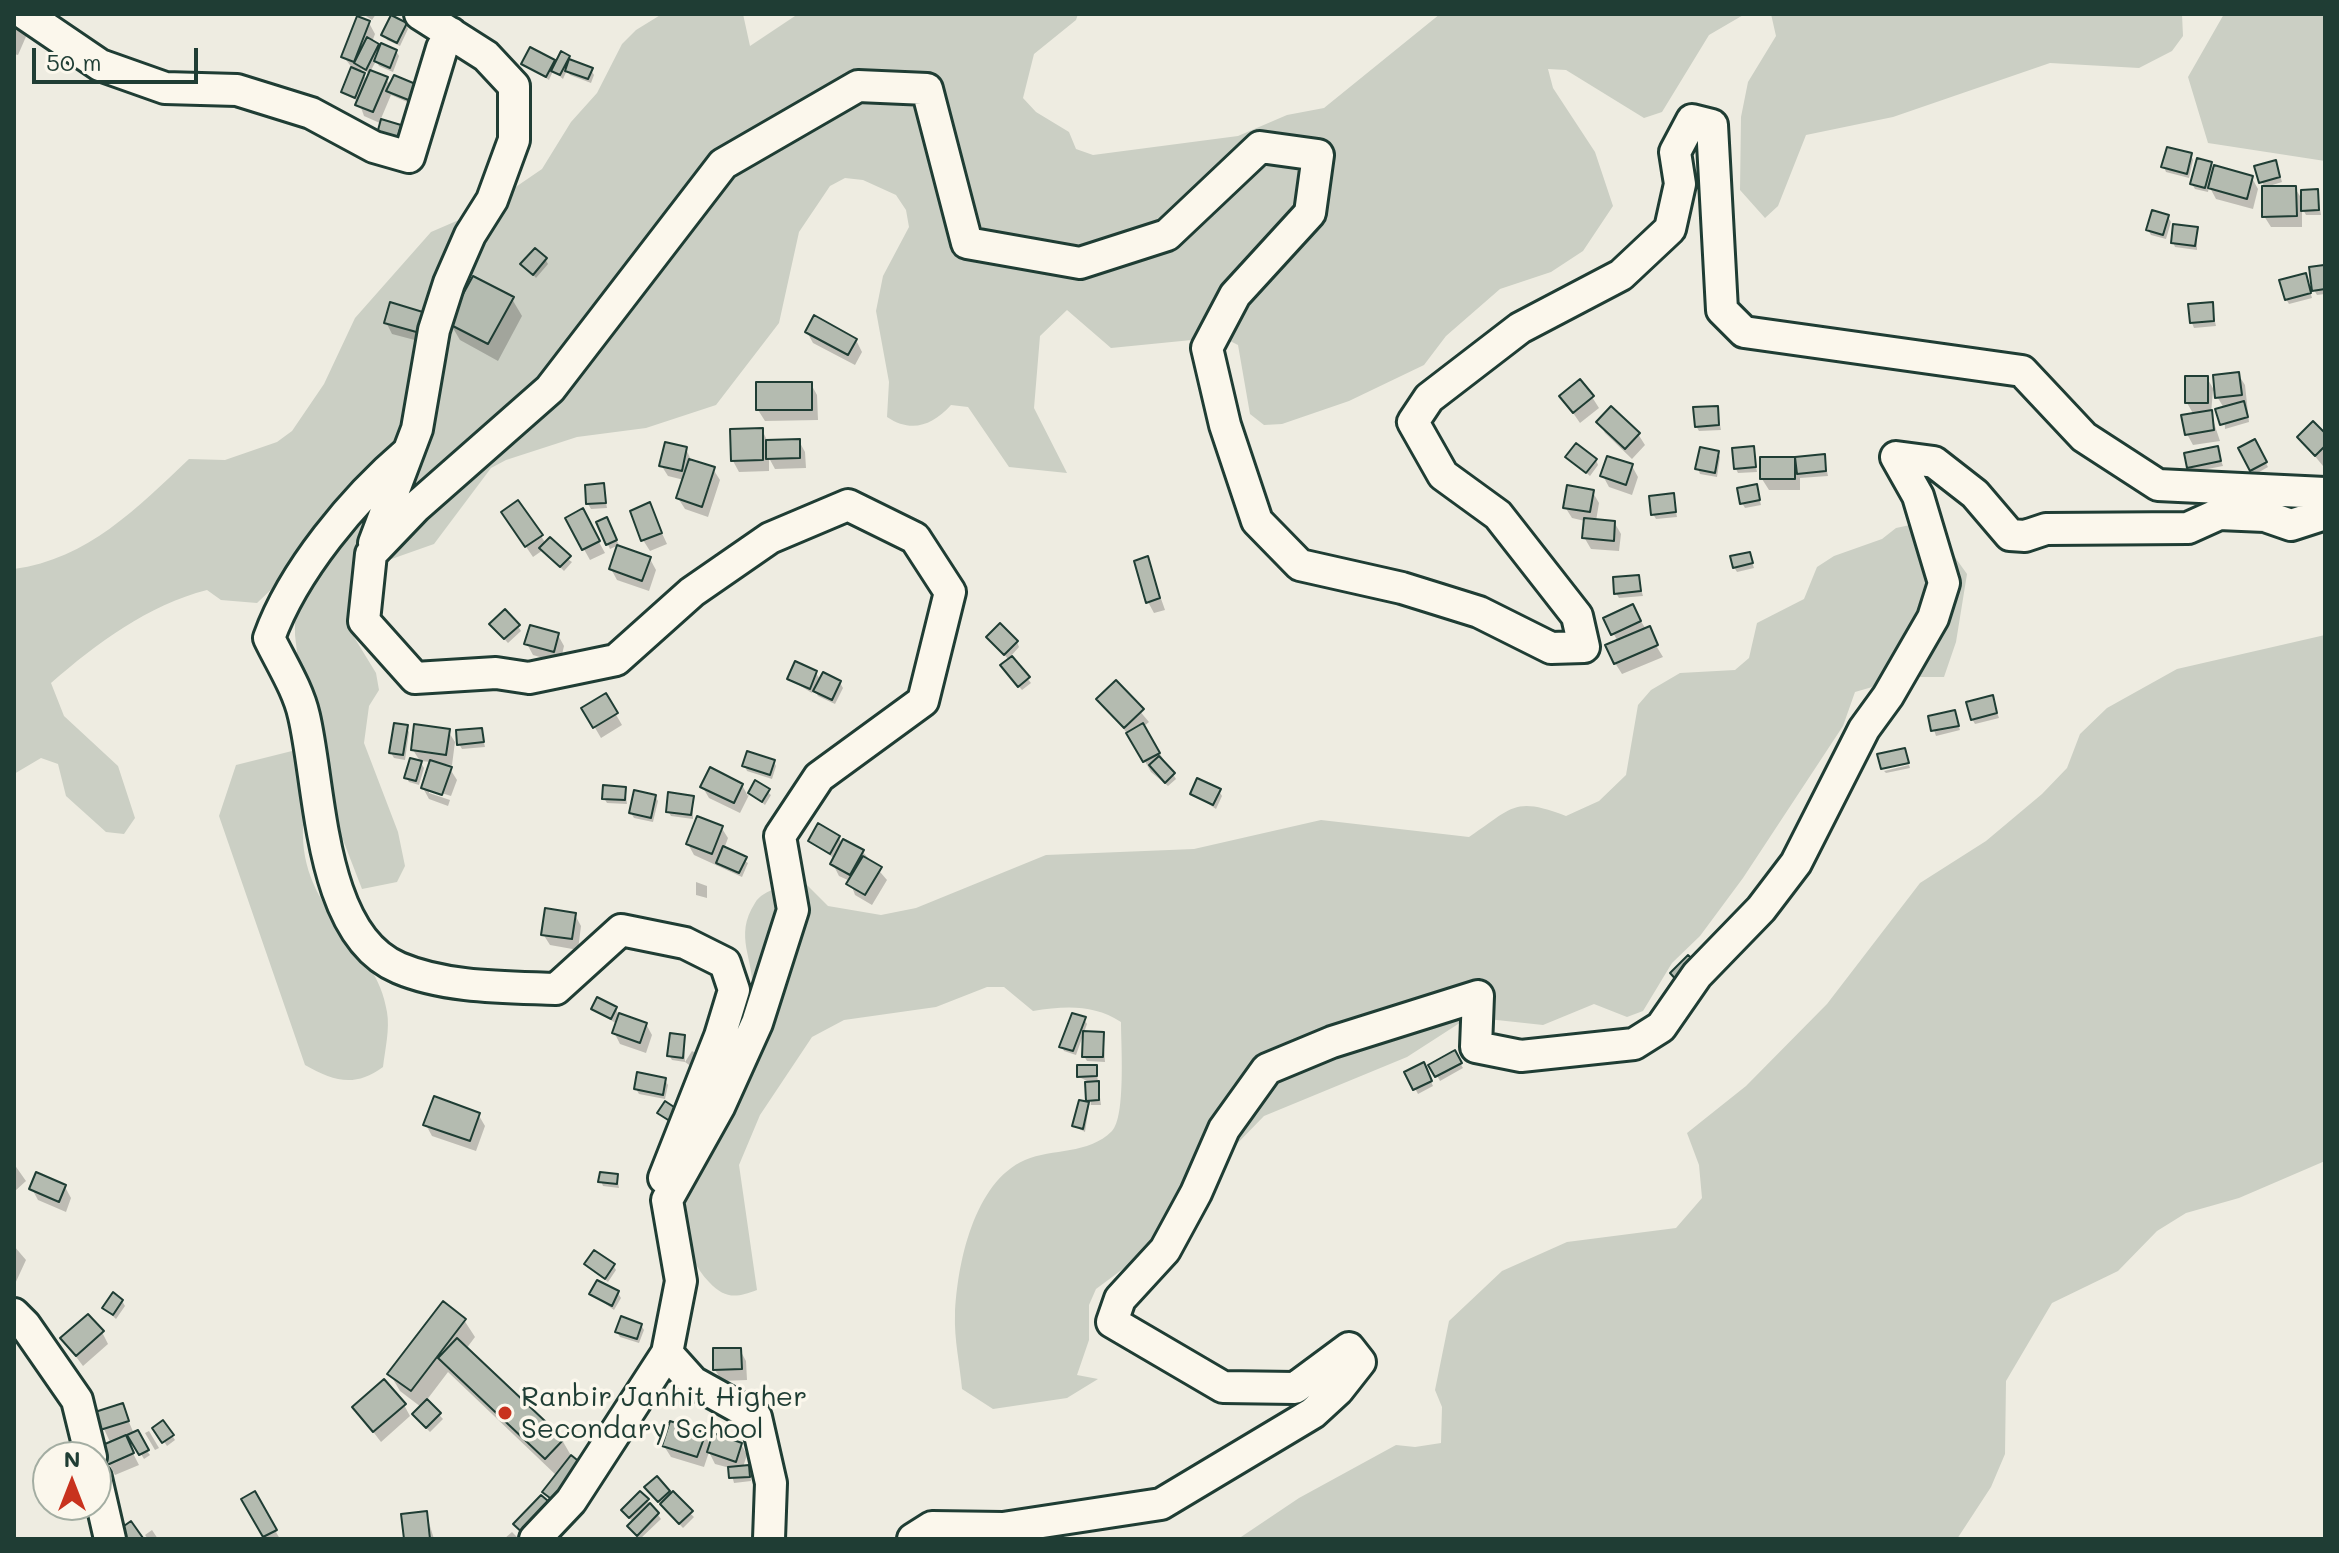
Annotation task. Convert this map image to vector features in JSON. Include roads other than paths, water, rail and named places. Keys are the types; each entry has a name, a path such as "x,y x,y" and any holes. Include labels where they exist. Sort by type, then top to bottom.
{"street":[{"path":"25,14 100,65 165,88 237,90 311,113 374,147 409,157 442,48 451,33"},
{"path":"420,14 486,56 514,86 514,140 492,200 470,235 449,283 434,330 417,429 371,554 364,621 415,678 496,673 529,678 616,660 692,592 770,538 848,505 915,538 950,592 923,701 819,777 780,836 793,910 762,1009 719,1107 667,1200"},
{"path":"371,554 416,507 550,389 723,164 858,86 927,89 967,243 1080,263 1167,235 1260,147 1318,155 1310,213 1235,295 1207,348 1225,425 1257,521 1300,565 1402,588 1479,612 1551,648 1584,647 1577,616 1498,515 1443,475 1413,422 1429,398 1520,328 1621,275 1670,229 1680,184 1675,152 1692,120 1712,125 1722,310 1744,332 2022,371 2084,437 2158,485 2325,493"},
{"path":"408,452 381,474 310,563 280,607 269,638 304,713 328,861 345,909 362,939 397,968 485,985 556,989 621,930 685,943 725,963 734,990 720,1036 680,1128 663,1178 681,1281 667,1353 571,1501 535,1539"},
{"path":"913,1539 932,1527 1003,1528 1161,1504 1313,1413 1338,1390 1360,1362 1349,1348 1295,1388 1223,1387 1112,1322 1120,1299 1165,1250 1196,1193 1224,1129 1267,1069 1332,1042 1478,996 1476,1047 1521,1056 1634,1044 1661,1027 1697,975 1761,909 1796,863 1864,729 1888,696 1933,618 1944,583 1918,496 1896,457 1934,462 1975,494 2010,535 2025,536 2046,529 2188,528 2219,514 2265,516 2291,525 2325,514"},
{"path":"14,1314 77,1400 87,1441"},
{"path":"667,1353 693,1382 756,1417 771,1483 769,1539"}],"place":[{"name":"Ranbir Janhit Higher Secondary School","path":"505,1413"}]}
